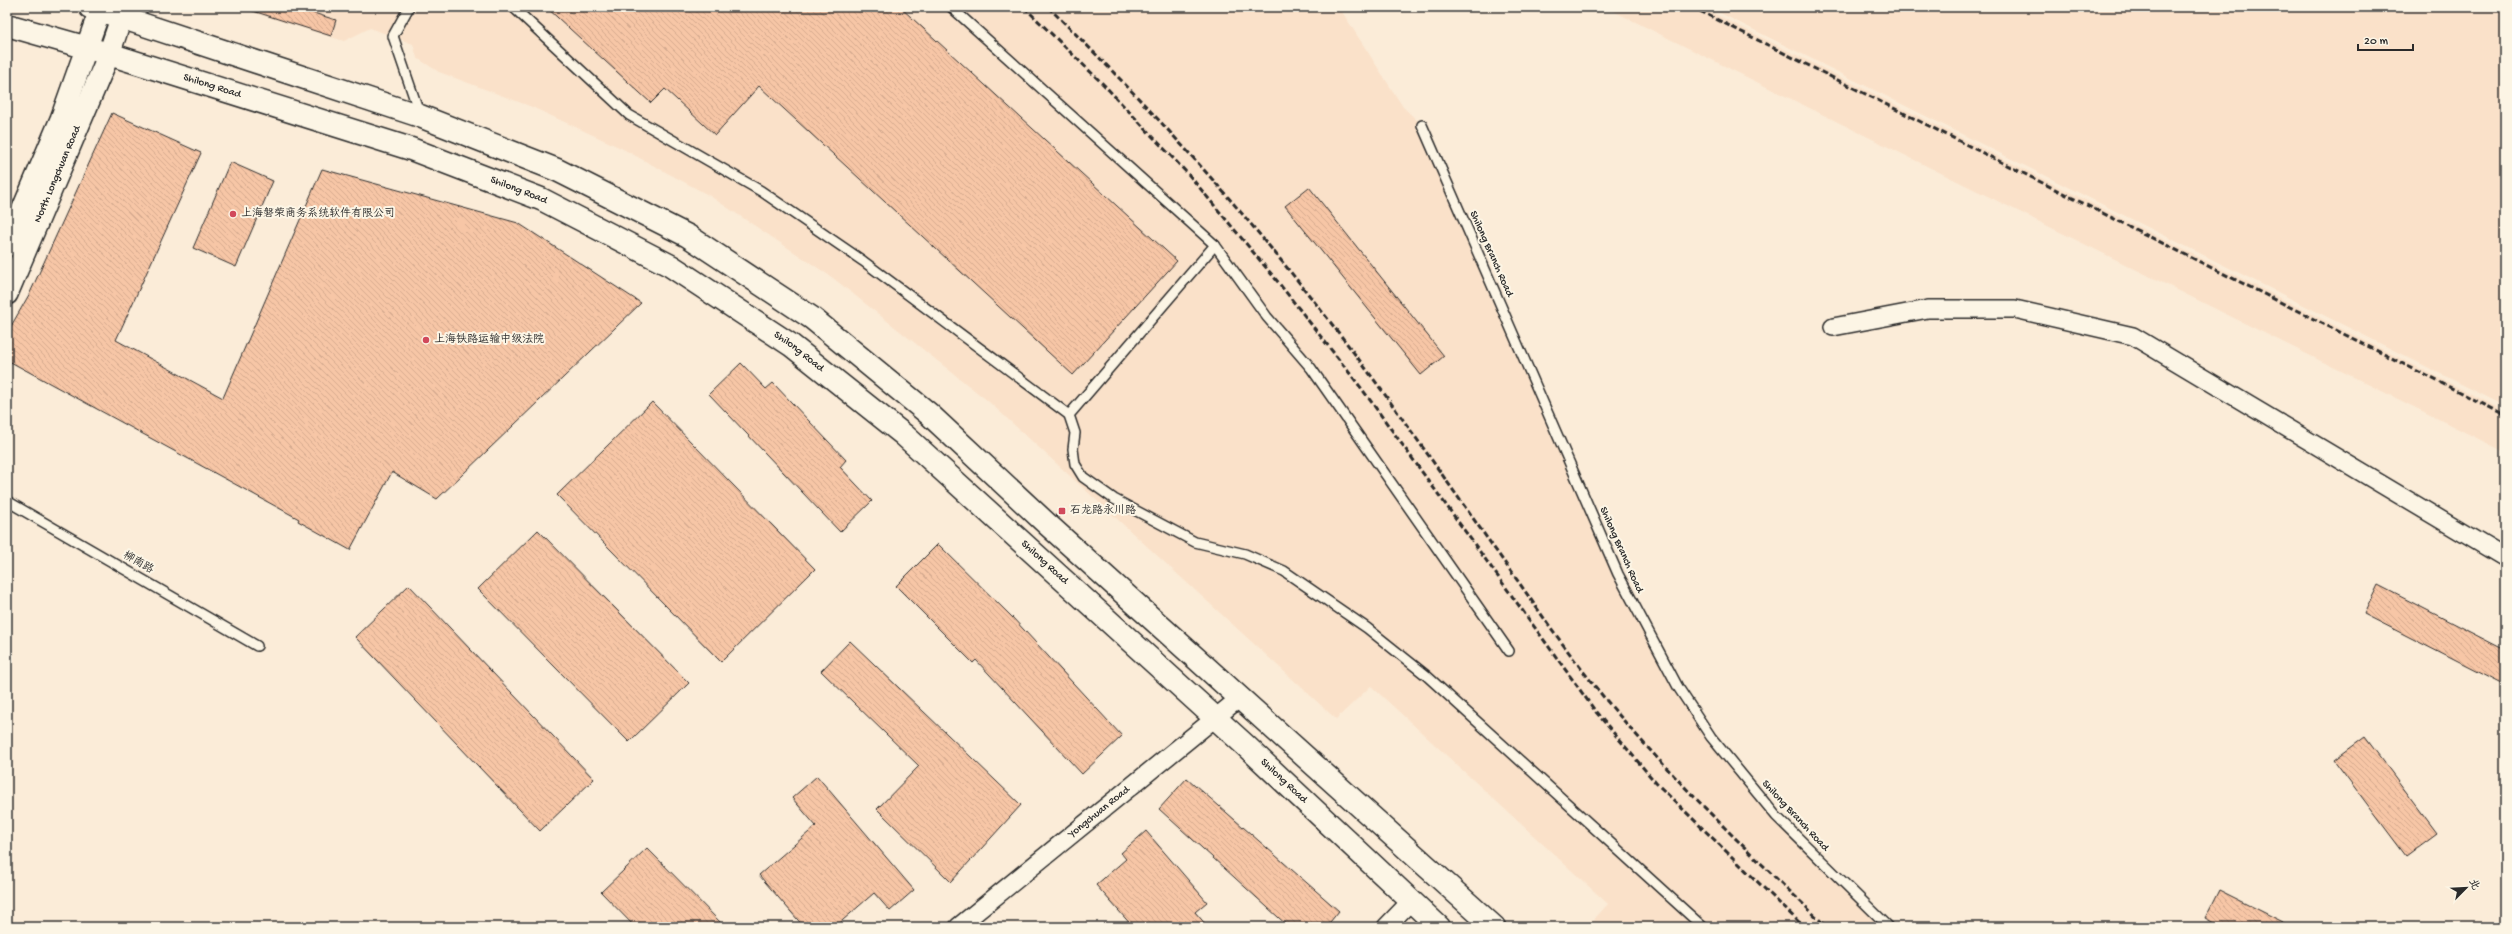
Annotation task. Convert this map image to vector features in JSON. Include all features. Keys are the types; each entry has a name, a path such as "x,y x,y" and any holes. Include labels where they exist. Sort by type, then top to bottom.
{"main road":[{"path":"97,8 128,10 420,116 557,170 688,236 812,318 929,414 1047,524 1241,697 1494,927"},
{"name":"Shilong Road","path":"7,26 109,54 411,149 541,199 671,266 791,345 904,435 1215,718 1410,901 1440,927"}],"street":[{"name":"North Longchuan Road","path":"7,246 61,119 88,49 97,8"},
{"name":"North Longchuan Road","path":"7,294 128,10"},
{"path":"1833,327 1928,309 2015,309 2133,336 2505,558"},
{"name":"Yongchuan Road","path":"958,927 1241,697"},
{"path":"1386,927 1410,901"}],"lane":[{"path":"513,7 629,115 761,191 863,261 1069,415 1076,433 1072,449 1075,464 1083,477 1114,499 1195,542 1245,554 1284,571 1373,632 1427,676 1703,927"},
{"path":"951,7 1215,245 1267,317 1311,368 1509,651"},
{"path":"406,8 393,36 420,116"},
{"name":"Shilong Branch Road","path":"1422,125 1618,574 1678,687 1711,737 1776,816 1889,927"},
{"path":"1069,415 1215,245"},
{"name":"柳南路","path":"7,501 257,646"}],"shaded area":[{"path":"253,7 1339,7 1403,107 1422,125 1647,632 1744,779 1889,927 1587,927 1608,904 1371,686 1336,719 988,401 833,278 710,196 621,148 532,107 439,72 417,58 413,44 370,28 344,41 252,12"},
{"path":"1605,7 1701,7 2505,411 2505,452"},
{"path":"1708,7 2505,7 2505,406"}],"building":[{"path":"251,7 294,7 336,20 331,36 250,10"},
{"path":"546,7 900,7 1177,261 1073,375 759,86 715,135 665,89 651,103"},
{"path":"112,113 201,153 116,340 223,398 322,169 518,223 641,303 437,499 392,472 350,550 298,521 299,519 7,360 7,333 30,293"},
{"name":"上海磐荣商务系统软件有限公司","path":"230,162 273,181 236,267 193,248"},
{"path":"1309,187 1444,356 1421,375 1285,206"},
{"path":"741,363 766,389 773,383 846,460 840,467 872,501 840,532 709,394"},
{"path":"652,402 815,569 721,662 557,495"},
{"path":"538,530 689,683 629,742 478,589"},
{"path":"938,544 1012,617 1122,736 1082,774 976,660 973,663 896,586"},
{"path":"409,585 594,779 540,831 355,637"},
{"path":"2378,585 2505,650 2505,686 2364,614"},
{"path":"850,641 1021,805 951,882 877,809 919,766 821,671"},
{"path":"2365,737 2437,833 2406,856 2334,760"},
{"path":"817,776 914,890 890,911 874,893 835,927 804,927 759,875 816,826 792,798"},
{"path":"1187,778 1339,911 1326,927 1289,927 1159,809"},
{"path":"1146,831 1207,902 1195,912 1208,927 1133,927 1096,885 1126,859 1121,853"},
{"path":"647,848 725,927 635,927 601,892"},
{"path":"2219,890 2293,927 2221,927 2205,918"}],"railway":[{"path":"1024,7 1104,85 1189,175 1278,282 1362,389 1596,712 1656,783 1804,927"},
{"path":"1048,7 1092,50 1177,139 1218,185 1297,280 1372,377 1562,644 1607,701 1686,789 1827,927"},
{"path":"1692,7 2505,415"}],"place":[{"name":"上海磐荣商务系统软件有限公司","path":"233,214"},
{"name":"上海铁路运输中级法院","path":"426,340"},
{"name":"石龙路永川路","path":"1062,511"}]}
